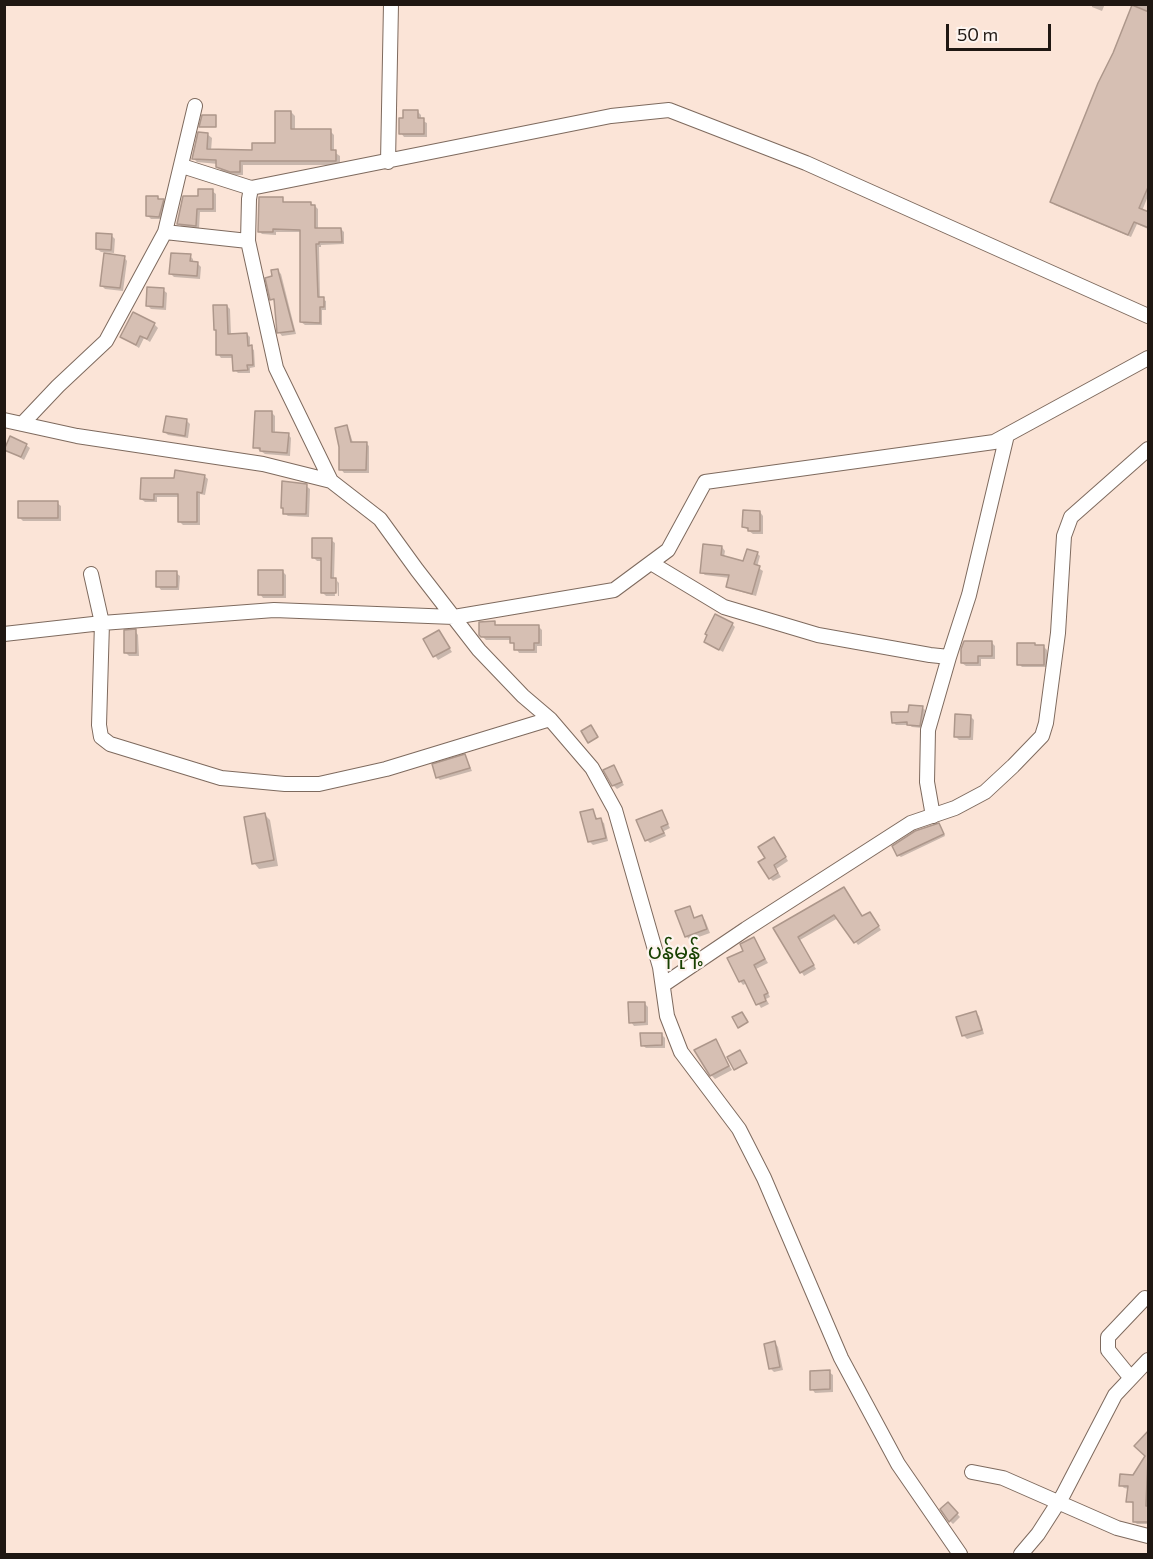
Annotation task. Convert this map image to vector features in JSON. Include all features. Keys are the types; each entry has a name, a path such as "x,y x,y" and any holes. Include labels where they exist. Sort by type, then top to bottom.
{"street":[{"path":"388,162 391,4"},
{"path":"22,424 106,341 165,232 195,106"},
{"path":"182,166 251,188 611,116 669,110 806,163 1149,316"},
{"path":"251,188 248,241 276,368 331,481"},
{"path":"165,232 248,241"},
{"path":"4,634 102,623 274,610 454,617 614,590 668,550 705,482 994,442 1149,358"},
{"path":"4,420 77,436 263,464 331,481 380,519 486,658 523,696 550,719 592,768 615,810 639,887 660,967 667,1016 681,1052 739,1129 764,1178 841,1358 898,1464 960,1554"},
{"path":"933,816 927,782 928,730 969,595 1007,435"},
{"path":"663,985 911,823 955,808 985,792 1042,736 1046,723 1058,633 1064,536 1071,517 1149,449"},
{"path":"651,563 724,607 818,635 949,657"},
{"path":"91,574 102,623 99,725 101,737 110,744 221,778 285,784 319,784 386,769 550,719"},
{"path":"1130,1377 1108,1350 1108,1337 1145,1298"},
{"path":"1021,1554 1038,1534 1059,1501 1115,1395 1149,1360"},
{"path":"972,1472 1003,1478 1117,1528 1149,1536"}],"building":[{"path":"1132,5 1149,12 1149,185 1139,208 1149,212 1149,228 1134,222 1128,235 1050,202"},
{"path":"403,110 418,110 418,118 424,118 424,134 399,134 399,118 403,118"},
{"path":"275,111 291,111 291,129 331,129 331,150 336,150 336,161 240,161 240,172 230,172 216,167 216,160 192,159 198,132 208,133 207,149 252,150 252,143 275,143"},
{"path":"202,115 216,115 216,127 199,127"},
{"path":"198,189 213,189 213,209 197,209 196,226 177,224 183,196 198,196"},
{"path":"146,196 158,196 158,199 164,199 159,217 146,216"},
{"path":"259,197 283,197 283,202 311,202 311,205 315,205 315,228 341,228 342,242 316,244 318,297 324,297 324,307 320,307 320,323 300,322 300,230 273,229 273,232 258,232"},
{"path":"96,233 112,234 111,250 96,249"},
{"path":"104,253 125,256 120,288 100,286"},
{"path":"171,253 191,254 190,261 198,262 197,276 169,274"},
{"path":"278,269 294,331 277,333 274,299 270,300 265,278 272,276 271,270"},
{"path":"147,287 164,288 163,307 146,306"},
{"path":"213,305 227,305 228,334 247,333 248,346 252,345 253,365 247,365 248,370 233,371 232,355 216,355"},
{"path":"133,312 155,323 147,339 140,336 136,345 120,337"},
{"path":"255,411 272,411 272,432 289,433 287,453 260,451 260,448 253,448"},
{"path":"166,416 187,419 185,436 163,432"},
{"path":"347,425 351,442 367,442 366,470 339,470 339,447 335,428"},
{"path":"10,436 27,444 21,457 4,450"},
{"path":"175,470 205,475 202,493 197,492 197,522 178,522 178,494 154,494 154,500 140,499 141,478 174,478"},
{"path":"282,481 307,484 306,514 283,514 283,508 281,508"},
{"path":"18,501 58,501 58,518 18,518"},
{"path":"743,510 760,511 760,531 748,531 748,528 742,527"},
{"path":"312,538 332,538 331,578 336,578 336,593 321,593 321,558 312,558"},
{"path":"703,544 722,546 721,555 743,561 747,549 758,552 754,564 760,566 752,594 726,587 729,575 700,573"},
{"path":"258,570 283,570 283,595 258,595"},
{"path":"156,571 177,571 177,587 156,587"},
{"path":"715,614 733,623 719,650 704,642 707,635 705,634"},
{"path":"495,621 495,625 539,625 539,643 534,643 534,650 514,650 514,643 510,643 510,637 481,637 479,635 479,622"},
{"path":"136,629 136,653 124,653 124,630"},
{"path":"439,630 450,648 433,657 423,639"},
{"path":"964,641 992,641 992,656 978,656 978,663 961,663 961,649"},
{"path":"1017,643 1044,645 1044,665 1017,665"},
{"path":"909,705 923,706 920,726 907,725 907,722 892,723 891,712 908,712"},
{"path":"955,714 971,715 970,737 954,737"},
{"path":"591,725 598,737 588,743 581,731"},
{"path":"465,754 470,768 436,778 432,764"},
{"path":"614,765 622,782 612,786 603,770"},
{"path":"593,809 596,819 601,818 606,838 588,842 580,812"},
{"path":"662,810 668,824 661,827 664,833 645,841 636,820"},
{"path":"265,813 274,860 252,864 244,817"},
{"path":"939,823 944,834 897,856 892,846 915,831"},
{"path":"774,837 786,857 774,865 778,873 769,879 758,862 765,858 758,847"},
{"path":"844,887 862,916 870,912 879,926 854,943 834,915 798,937 814,965 800,973 773,928"},
{"path":"690,906 694,918 702,915 707,929 685,937 675,911"},
{"path":"754,937 765,959 754,965 768,993 764,995 766,1001 756,1005 744,980 739,982 727,958 743,951 740,944"},
{"path":"628,1002 645,1002 645,1022 629,1023"},
{"path":"976,1011 982,1030 962,1036 956,1017"},
{"path":"742,1012 748,1022 738,1028 732,1017"},
{"path":"640,1033 662,1033 662,1045 641,1046"},
{"path":"716,1039 729,1066 710,1076 694,1050"},
{"path":"740,1050 747,1063 734,1070 727,1057"},
{"path":"775,1341 780,1367 769,1369 764,1344"},
{"path":"830,1370 830,1389 810,1390 810,1371"},
{"path":"1149,1430 1146,1506 1149,1506 1149,1522 1133,1522 1133,1502 1126,1502 1128,1486 1119,1486 1120,1474 1133,1475 1145,1456 1134,1446"},
{"path":"948,1502 958,1513 949,1522 940,1509"}],"district":[{"name":"ပန်မုန့်","path":"674,952"}]}
